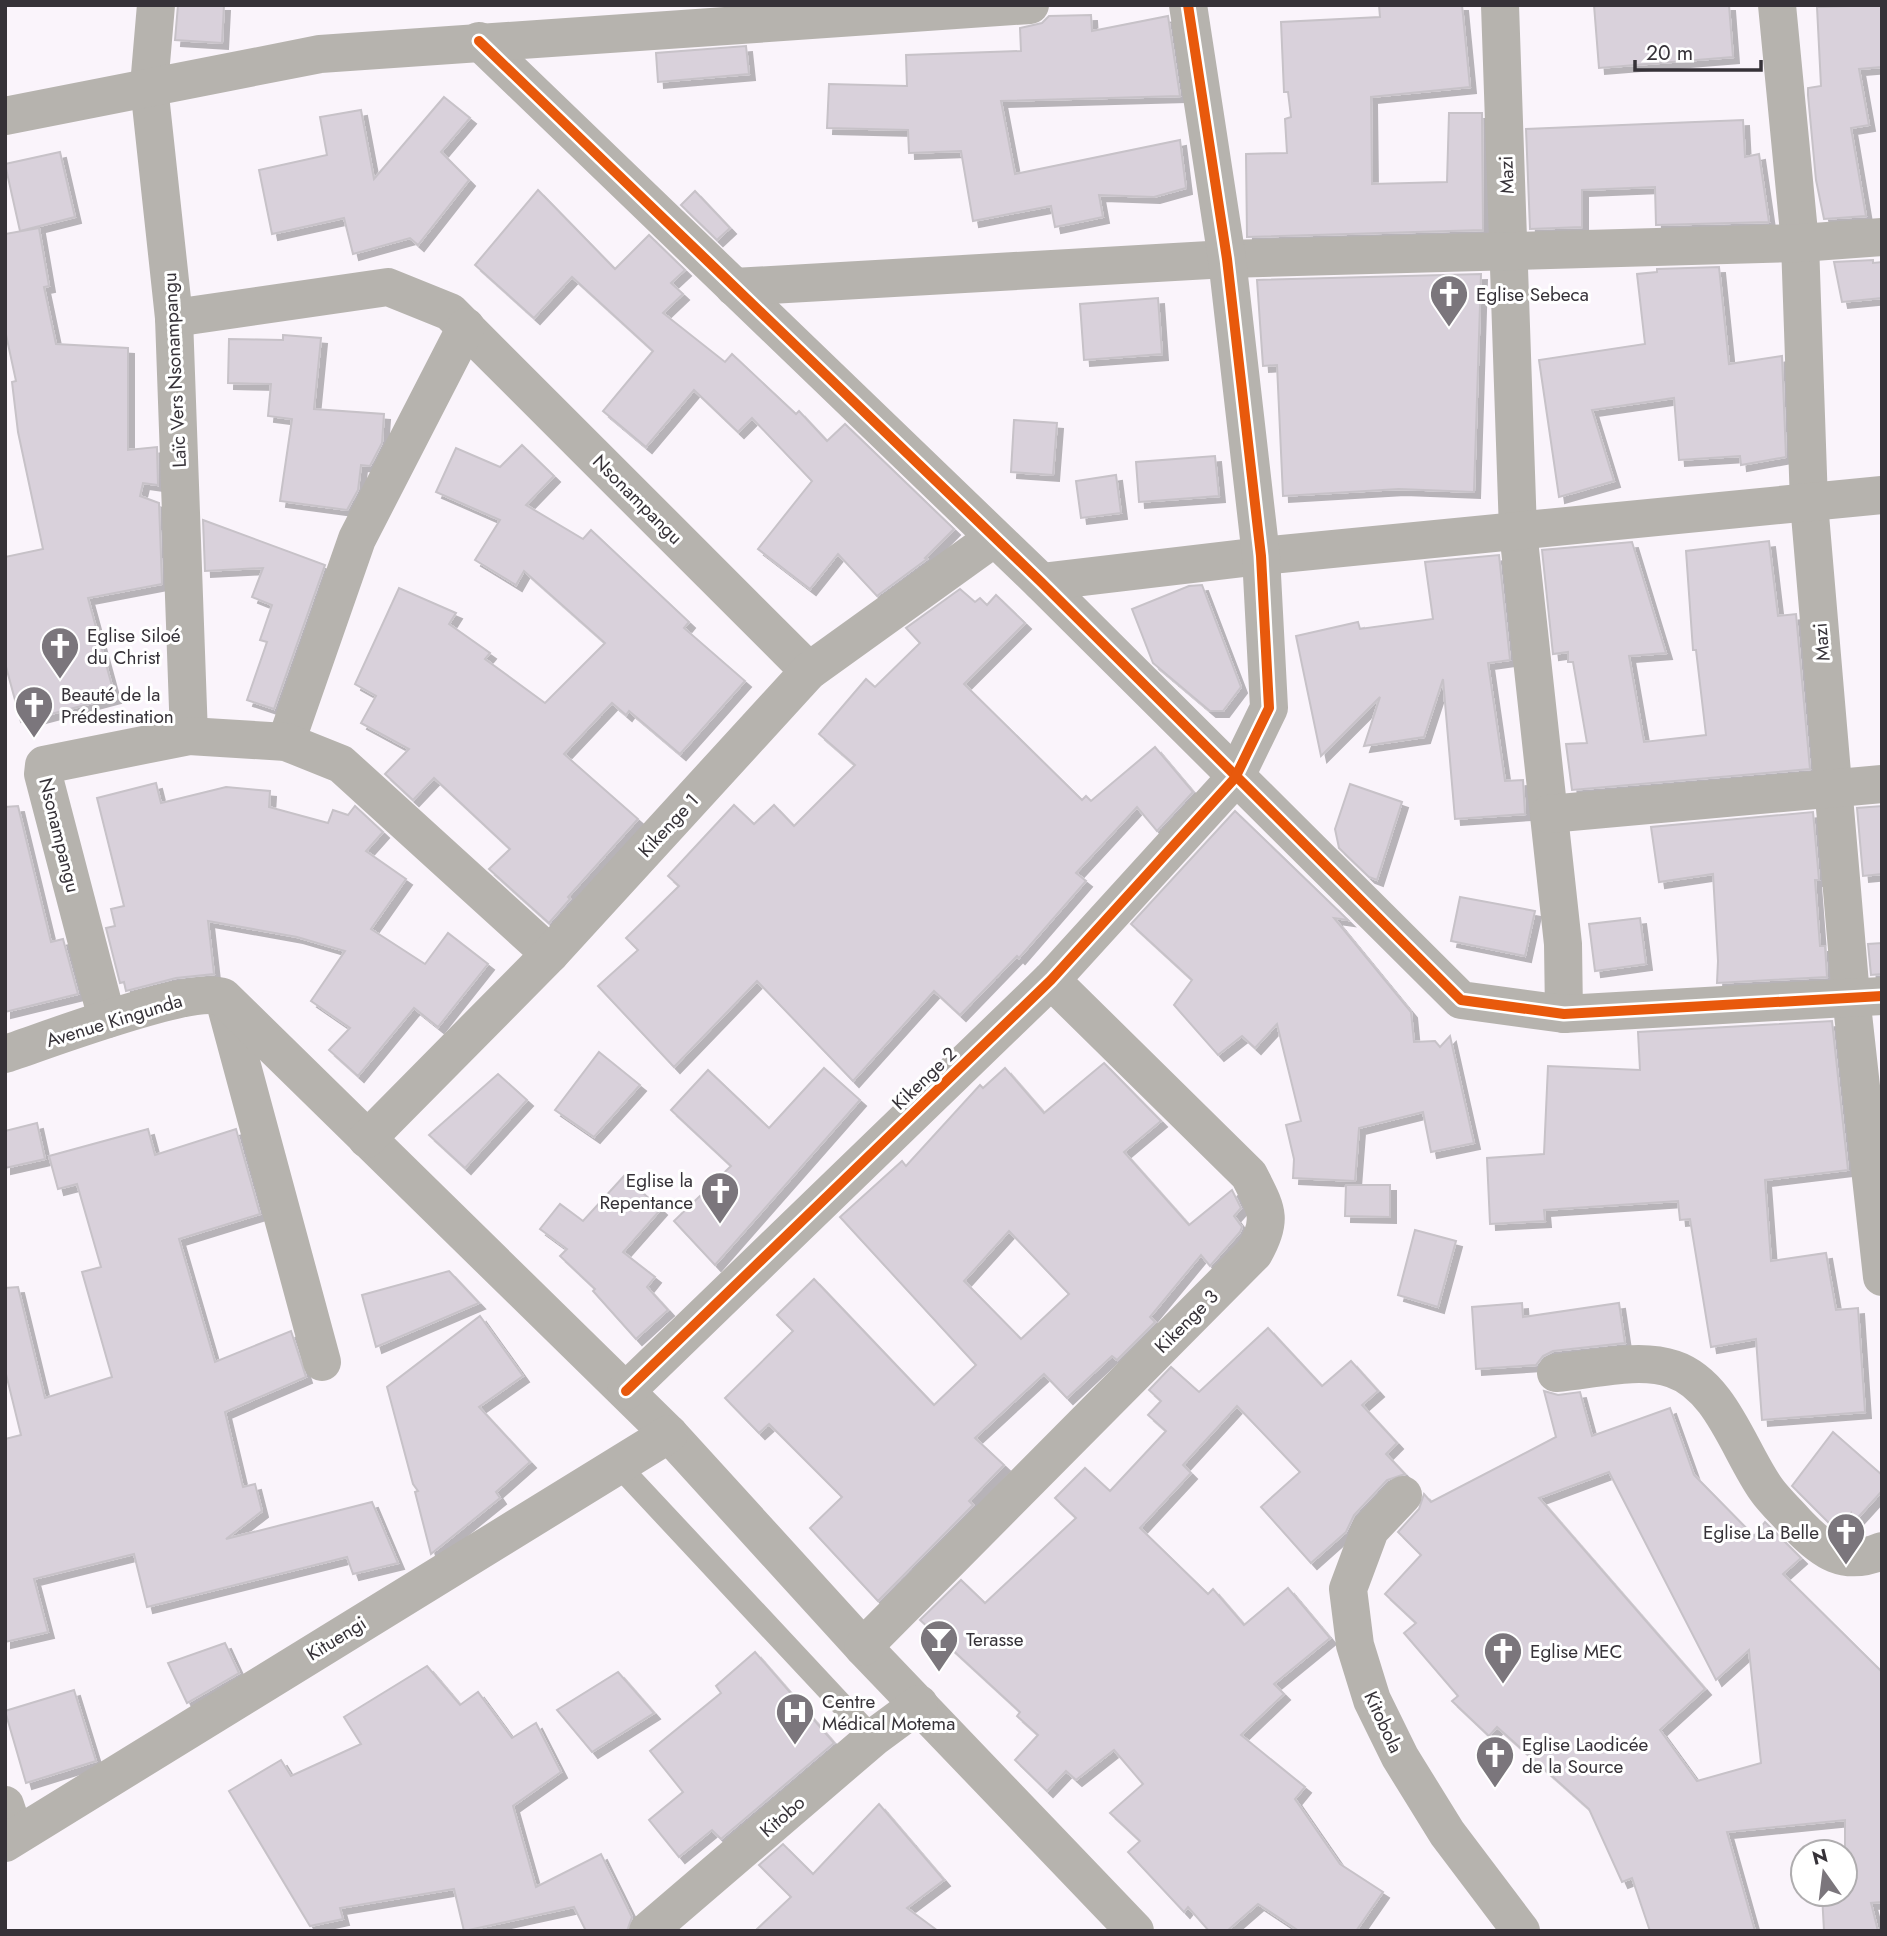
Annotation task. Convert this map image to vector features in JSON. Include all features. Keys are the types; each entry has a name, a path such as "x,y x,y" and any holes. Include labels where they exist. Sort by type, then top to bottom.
{"street":[{"name":"Laïc Vers Nsonampangu","path":"156,5 149,86 174,318 189,736"},
{"path":"5,116 320,54 1030,5"},
{"name":"Kikenge 2","path":"626,1391 1051,980 1235,778 1269,708 1261,556 1227,259 1188,5"},
{"name":"Mazi","path":"1500,5 1518,531 1563,944 1564,1014"},
{"name":"Mazi","path":"1777,5 1800,243 1809,503 1833,789 1867,996 1882,1277"},
{"path":"479,41 1041,582 1461,1000 1564,1014 1867,996"},
{"path":"734,287 1227,259 1800,243 1882,237"},
{"name":"Nsonampangu","path":"174,318 388,287 450,312 809,671"},
{"path":"286,742 357,539 467,327"},
{"path":"1041,582 1261,556 1882,495"},
{"name":"Kikenge 1","path":"367,1139 550,954 809,671 993,538"},
{"name":"Nsonampangu","path":"107,1019 43,774 44,765 189,736 286,742 341,764 550,954"},
{"path":"1549,814 1882,784"},
{"name":"Kikenge 3","path":"863,1647 1254,1253 1267,1230 1264,1204 1249,1175 1051,980"},
{"name":"Avenue Kingunda","path":"5,1054 107,1019 201,994 223,997"},
{"path":"223,997 669,1434 863,1647 1135,1931"},
{"path":"223,997 322,1362"},
{"path":"1556,1373 1645,1364 1674,1369 1703,1387 1766,1491 1821,1549 1844,1556 1870,1556 1882,1551"},
{"name":"Kituengi","path":"9,1828 669,1434"},
{"name":"Kitobola","path":"1403,1495 1370,1530 1348,1590 1355,1645 1371,1700 1400,1757 1447,1833 1521,1931"},
{"name":"Kitobo","path":"648,1931 873,1738 919,1703"}],"lane":[{"path":"618,1465 873,1738"}],"building":[{"path":"178,5 224,5 222,43 175,40"},
{"path":"1379,5 1462,5 1470,87 1371,97 1372,184 1447,182 1449,113 1482,113 1483,230 1247,237 1246,154 1287,153 1285,119 1291,117 1288,92 1284,92 1281,22 1380,17"},
{"path":"1594,5 1729,5 1733,57 1599,68"},
{"path":"1882,5 1882,67 1859,69 1869,125 1851,128 1866,216 1824,219 1816,180 1808,95 1808,88 1821,86 1817,7"},
{"path":"1091,15 1092,31 1168,16 1180,96 1001,101 1015,174 1180,140 1186,188 1154,197 1099,195 1103,217 1055,227 1051,206 973,221 961,151 909,153 908,130 827,128 829,84 907,86 906,55 1021,51 1020,28 1042,23 1049,16"},
{"path":"746,46 749,74 658,82 656,53"},
{"path":"444,97 470,118 441,152 469,180 418,245 410,238 353,254 344,218 272,234 259,170 327,155 320,117 361,110 374,179"},
{"path":"1743,120 1745,157 1759,154 1769,222 1656,225 1655,187 1582,190 1582,227 1530,229 1526,129"},
{"path":"60,152 75,217 20,231 5,164"},
{"path":"538,190 615,269 649,235 685,270 671,283 683,294 663,313 725,362 732,354 796,414 799,411 827,441 845,424 954,529 925,558 927,559 877,596 838,554 810,589 758,549 812,481 752,418 738,432 694,390 646,447 603,411 653,351 572,277 534,318 475,265"},
{"path":"695,191 730,228 717,240 681,205"},
{"path":"39,228 49,286 44,287 56,344 128,348 128,450 157,447 158,485 143,483 140,496 159,503 162,584 88,598 115,697 21,722 5,663 5,557 43,549 18,432 12,382 16,381 5,330 5,234"},
{"path":"1873,260 1873,263 1882,262 1882,298 1842,302 1834,262"},
{"path":"1719,267 1729,364 1782,356 1786,457 1741,465 1740,456 1679,460 1674,398 1592,410 1614,481 1559,497 1539,360 1645,344 1637,274 1657,272 1657,269"},
{"path":"1481,274 1474,492 1399,489 1283,496 1277,365 1263,366 1257,280"},
{"path":"1158,298 1162,354 1084,360 1080,304"},
{"path":"283,335 321,338 314,409 384,414 382,443 370,466 361,465 358,490 347,510 280,501 292,419 268,416 271,384 228,383 229,339 283,340"},
{"path":"1014,420 1057,423 1053,475 1011,472"},
{"path":"522,445 554,476 526,505 583,539 591,530 689,622 684,628 745,681 680,754 629,711 626,715 612,703 564,754 638,819 568,897 570,899 549,923 489,869 510,849 434,778 413,800 385,774 409,749 361,723 376,696 355,684 399,588 456,613 449,624 490,653 485,659 545,703 605,643 524,571 516,585 475,560 500,520 436,492 456,448 500,467"},
{"path":"1215,456 1219,496 1139,502 1136,462"},
{"path":"1116,475 1121,513 1081,518 1076,481"},
{"path":"203,520 325,565 274,709 247,700 267,642 260,640 272,605 252,597 263,568 205,571"},
{"path":"1769,541 1778,616 1796,614 1810,769 1572,790 1566,744 1587,743 1573,662 1568,662 1568,652 1553,654 1542,550 1632,542 1666,653 1629,656 1644,742 1706,735 1696,650 1693,650 1686,551"},
{"path":"1499,555 1510,660 1488,663 1505,781 1523,780 1525,814 1455,819 1443,679 1424,737 1364,746 1380,697 1321,756 1296,636 1358,622 1360,629 1433,619 1425,562"},
{"path":"1202,585 1241,687 1223,711 1210,711 1153,663 1132,609 1189,586"},
{"path":"960,589 975,602 980,598 987,605 996,595 1025,623 964,684 1082,800 1086,796 1091,801 1155,747 1193,792 1157,831 1137,807 1076,873 1086,881 1019,958 1017,956 960,1015 934,991 853,1081 757,981 674,1067 598,986 638,950 626,938 679,886 668,876 734,805 754,824 774,805 794,826 855,765 819,734 866,679 875,687 920,643 906,628"},
{"path":"156,783 161,803 226,787 270,791 269,807 328,823 333,810 348,815 355,806 383,832 366,851 406,879 371,929 425,964 448,933 488,964 438,1027 414,1008 358,1076 329,1050 350,1028 311,1001 345,951 297,937 208,921 214,974 176,978 126,991 124,982 120,983 106,928 115,926 111,909 124,906 97,798"},
{"path":"1350,784 1402,802 1377,880 1369,877 1339,848 1335,829"},
{"path":"18,806 51,942 63,939 78,994 5,1012 5,807"},
{"path":"1882,806 1882,874 1863,876 1857,808"},
{"path":"1235,811 1348,920 1334,918 1411,1012 1414,1042 1435,1041 1440,1047 1450,1036 1474,1143 1431,1152 1423,1112 1359,1128 1355,1181 1293,1178 1294,1159 1286,1125 1301,1121 1277,1024 1255,1048 1242,1036 1218,1055 1174,1005 1192,980 1131,924"},
{"path":"1813,812 1819,880 1815,880 1820,946 1825,946 1827,977 1717,983 1713,874 1659,882 1651,827"},
{"path":"1460,897 1535,911 1525,956 1451,941"},
{"path":"1640,918 1646,964 1595,971 1589,924"},
{"path":"1882,943 1882,974 1871,975 1868,944"},
{"path":"1832,1021 1848,1170 1765,1180 1771,1261 1826,1253 1836,1310 1858,1308 1865,1412 1762,1420 1756,1339 1711,1347 1690,1219 1680,1220 1678,1201 1544,1210 1545,1221 1490,1224 1487,1158 1544,1154 1548,1066 1640,1070 1638,1032"},
{"path":"599,1052 640,1085 594,1137 555,1110"},
{"path":"1104,1063 1161,1121 1124,1152 1189,1225 1232,1190 1241,1208 1234,1216 1242,1227 1210,1266 1201,1255 1150,1317 1155,1322 1117,1360 1112,1356 1067,1398 1044,1374 975,1438 1004,1465 969,1501 973,1505 878,1601 810,1528 842,1497 769,1424 759,1433 725,1398 793,1331 777,1315 814,1279 934,1405 976,1365 840,1217 902,1161 906,1166 980,1085 983,1088 1005,1068 1044,1113","holes":["1009,1231 1069,1294 1021,1339 964,1281"]},
{"path":"824,1068 860,1100 715,1265 674,1221 731,1166 671,1110 708,1070 769,1128"},
{"path":"498,1074 527,1100 465,1168 429,1135"},
{"path":"37,1123 45,1159 5,1168 5,1131"},
{"path":"148,1129 155,1155 236,1129 260,1214 179,1239 215,1362 291,1331 306,1377 225,1412 243,1487 255,1484 262,1511 226,1539 372,1502 398,1563 353,1574 347,1557 147,1607 134,1554 34,1579 48,1632 5,1642 5,1439 21,1435 5,1370 5,1288 18,1287 45,1398 112,1377 82,1272 101,1267 77,1184 58,1189 49,1156"},
{"path":"624,1176 661,1209 623,1252 655,1277 647,1287 668,1310 636,1339 593,1291 595,1289 560,1256 567,1249 540,1229 560,1204 583,1221"},
{"path":"1346,1185 1390,1185 1390,1217 1345,1216"},
{"path":"1415,1230 1456,1241 1438,1307 1398,1295"},
{"path":"449,1271 479,1303 376,1347 362,1295"},
{"path":"1522,1303 1523,1317 1619,1303 1625,1343 1553,1351 1543,1356 1536,1365 1476,1369 1472,1307"},
{"path":"480,1316 523,1376 479,1407 530,1462 496,1492 500,1498 431,1554 415,1492 418,1491 413,1484 387,1387"},
{"path":"1268,1328 1322,1386 1351,1361 1378,1391 1362,1405 1397,1443 1386,1454 1405,1474 1387,1480 1354,1515 1346,1532 1311,1563 1261,1507 1300,1472 1237,1406 1183,1465 1191,1473 1140,1528 1208,1594 1213,1589 1244,1625 1288,1588 1330,1638 1274,1684 1284,1694 1241,1735 1305,1787 1295,1799 1340,1864 1383,1892 1356,1931 1299,1931 1258,1904 1227,1931 1209,1931 1188,1907 1184,1912 1128,1852 1140,1841 1110,1813 1143,1784 1114,1750 1076,1780 1066,1771 1047,1791 1015,1760 1038,1735 1017,1716 1020,1712 920,1620 961,1580 985,1603 1076,1518 1055,1498 1085,1468 1110,1491 1166,1431 1148,1415 1161,1401 1149,1390 1171,1367 1199,1392"},
{"path":"1544,1391 1558,1395 1580,1392 1592,1436 1670,1408 1694,1475 1754,1536 1765,1522 1801,1558 1783,1574 1882,1672 1882,1902 1871,1903 1878,1931 1824,1931 1823,1908 1859,1908 1859,1838 1845,1838 1845,1820 1727,1832 1755,1931 1650,1931 1632,1878 1622,1882 1589,1809 1497,1727 1489,1736 1452,1701 1458,1696 1404,1633 1416,1623 1385,1594 1421,1555 1398,1532 1419,1509 1424,1494 1431,1502 1556,1437","holes":["1609,1472 1716,1680 1749,1650 1761,1763 1697,1781 1660,1730 1705,1689 1539,1498"]},
{"path":"1833,1432 1882,1475 1882,1491 1853,1523 1851,1513 1834,1528 1792,1486"},
{"path":"225,1643 239,1673 187,1703 168,1663"},
{"path":"755,1652 834,1743 721,1839 712,1830 679,1857 649,1820 683,1792 650,1751 721,1693 716,1686"},
{"path":"427,1666 460,1705 478,1692 512,1738 536,1723 561,1772 513,1806 536,1887 601,1854 632,1917 627,1931 586,1931 574,1907 464,1931 454,1889 340,1908 343,1919 310,1926 229,1791 281,1760 291,1776 361,1744 344,1717"},
{"path":"618,1672 654,1713 592,1752 557,1710"},
{"path":"74,1690 96,1761 26,1783 5,1711"},
{"path":"879,1804 944,1880 907,1908 938,1931 755,1931 791,1897 759,1865 783,1844 813,1874"}],"cycle path":[{"path":"626,1391 1051,980 1235,778 1269,708 1261,556 1227,259 1188,5"},
{"path":"479,41 1041,582 1461,1000 1564,1014 1882,996"}],"place":[{"name":"Eglise Sebeca","path":"1449,328"},
{"name":"Eglise Siloé du Christ","path":"60,680"},
{"name":"Beauté de la Prédestination","path":"34,739"},
{"name":"Eglise la Repentance","path":"720,1225"},
{"name":"Eglise La Belle","path":"1846,1566"},
{"name":"Terasse","path":"939,1673"},
{"name":"Eglise MEC","path":"1503,1685"},
{"name":"Centre Médical Motema","path":"795,1746"},
{"name":"Eglise Laodicée de la Source","path":"1495,1789"}]}
